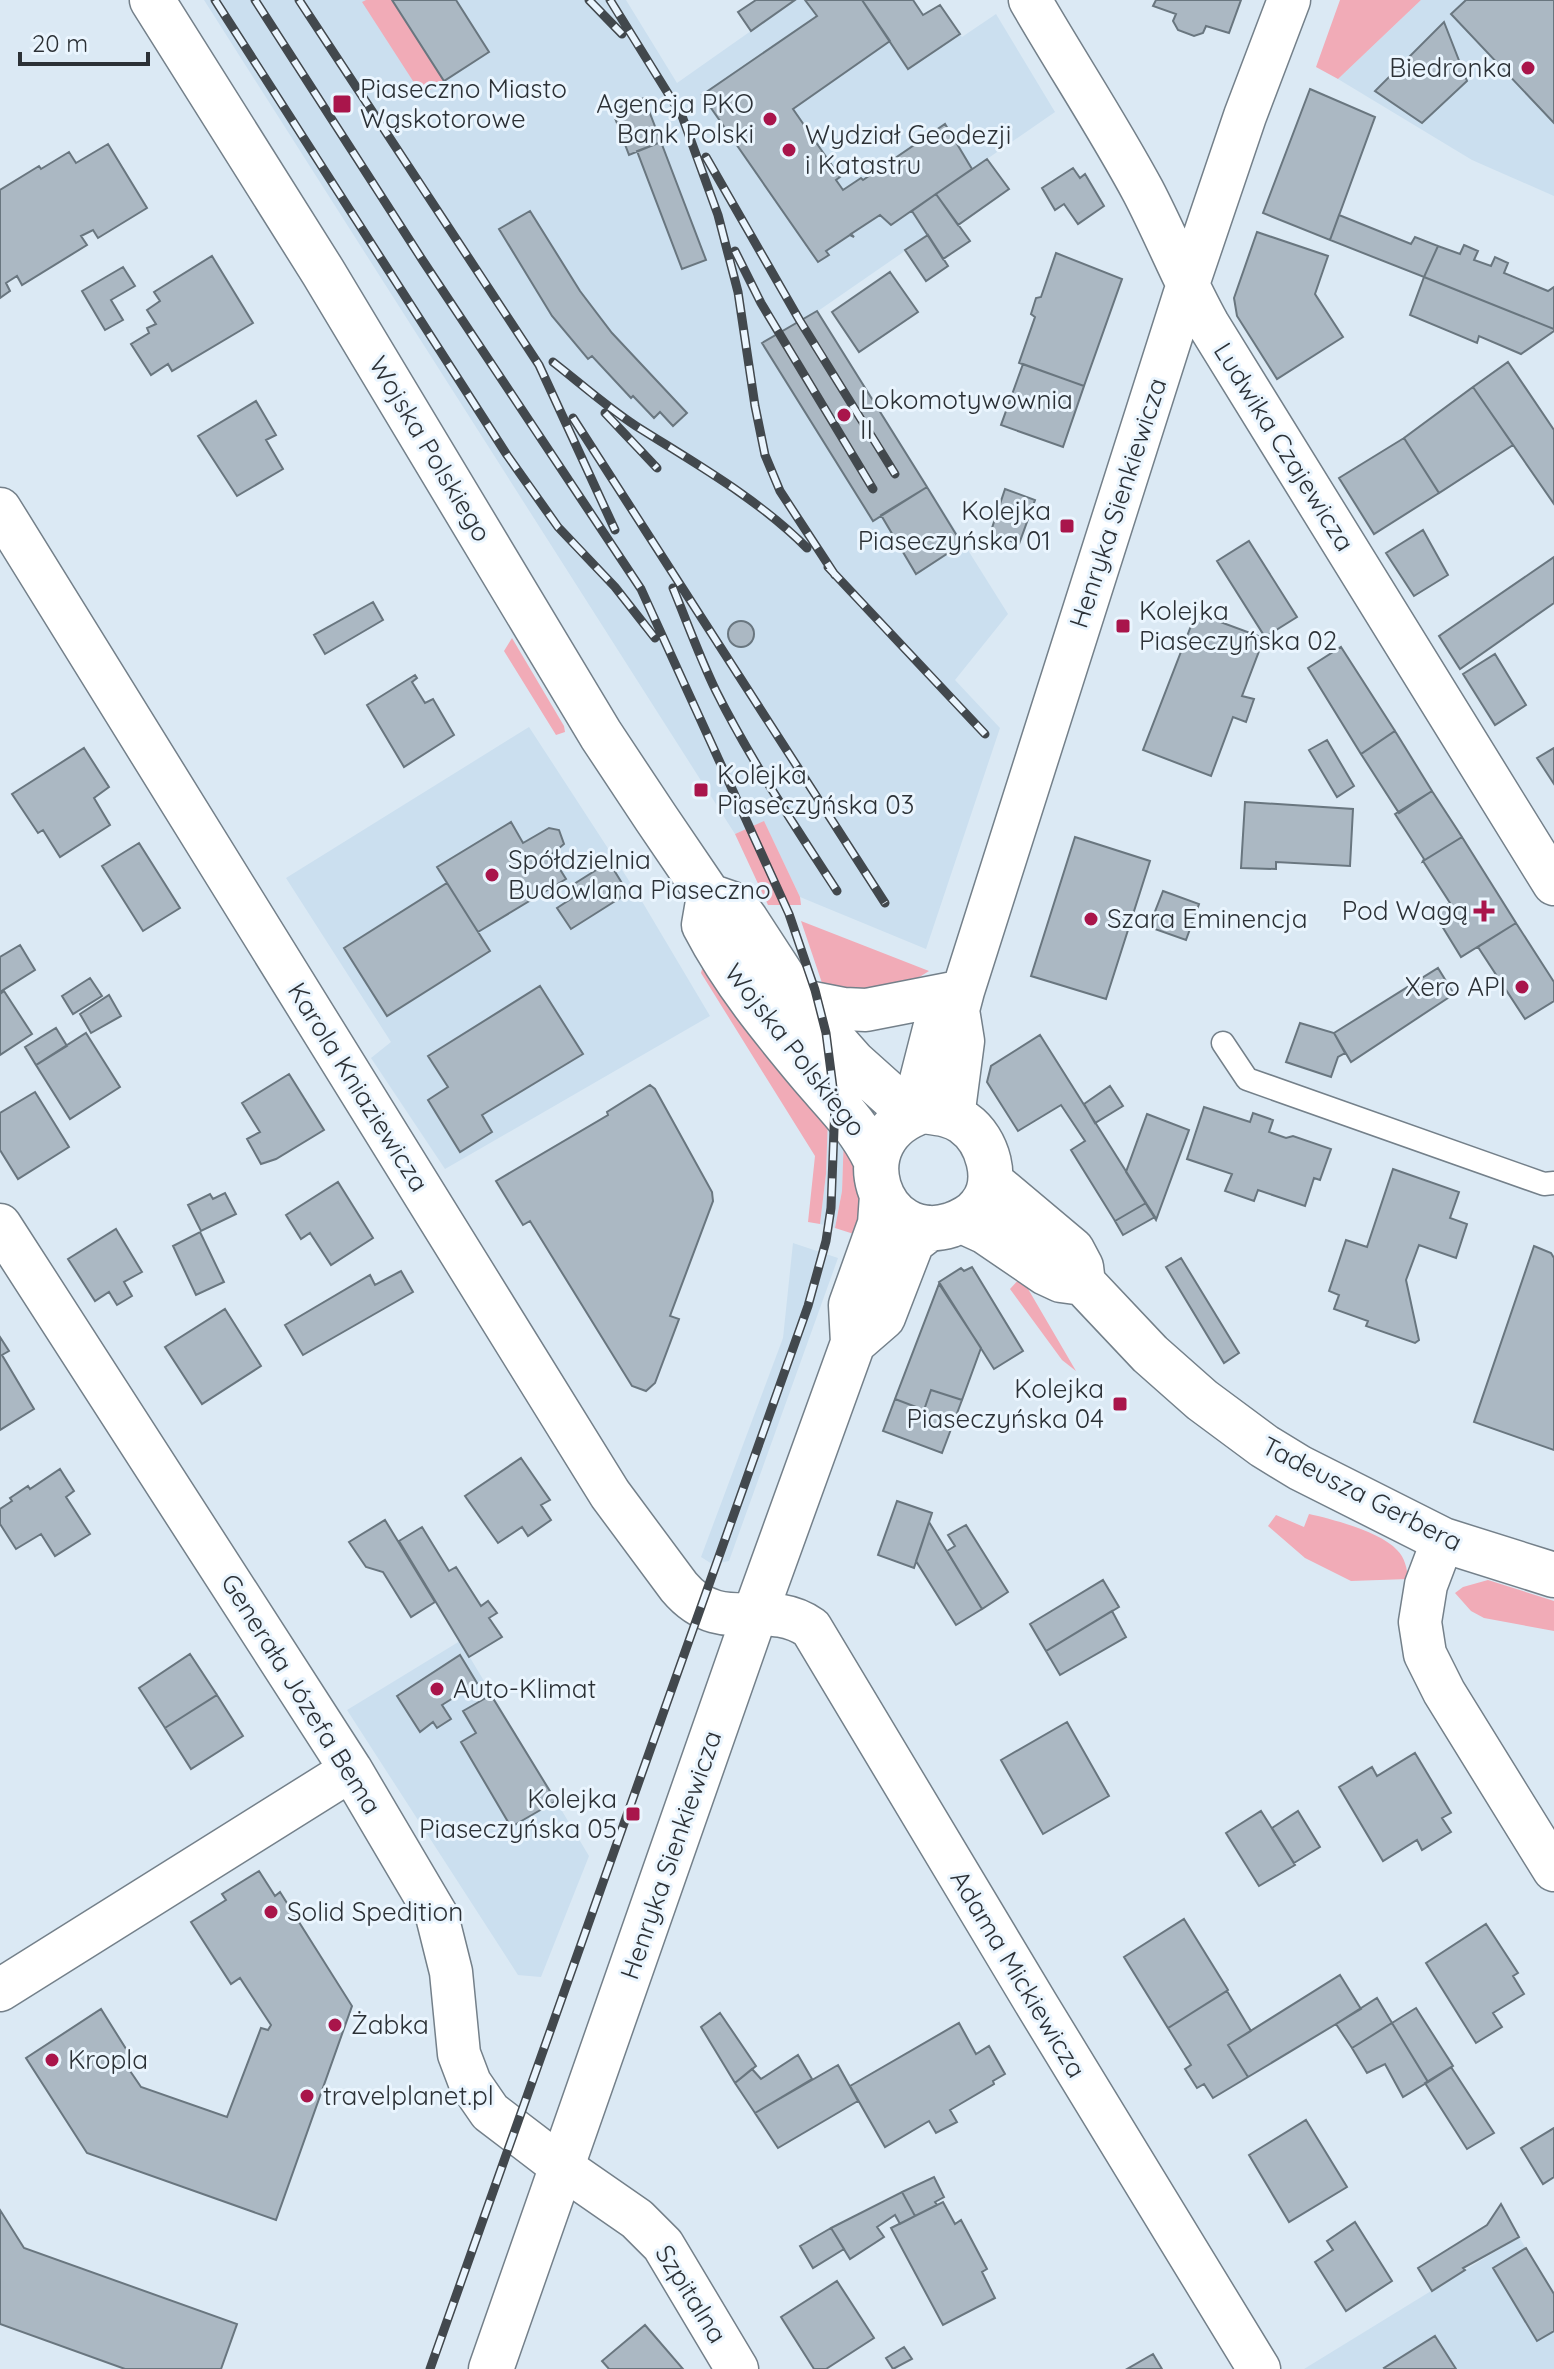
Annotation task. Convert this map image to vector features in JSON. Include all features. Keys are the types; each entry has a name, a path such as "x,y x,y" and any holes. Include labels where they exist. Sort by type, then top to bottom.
{"street":[{"name":"Wojska Polskiego","path":"152,0 331,285 601,735 709,896 735,905 798,1000 854,1063 932,1116"},
{"name":"Ludwika Czajewicza","path":"1030,0 1111,131 1153,210 1187,287 1554,884"},
{"name":"Henryka Sienkiewicza","path":"932,1116 963,1041 960,1001 1187,287 1245,116 1289,0"},
{"name":"Karola Kniaziewicza","path":"0,509 610,1494 688,1598 718,1614 755,1614"},
{"name":"Wojska Polskiego","path":"709,896 704,925 729,969 754,1006 859,1129 879,1177"},
{"path":"798,1000 866,1010 960,1001"},
{"path":"946,1224 983,1204 991,1182 990,1165 976,1135 966,1124 932,1116 888,1133 879,1177 889,1208 901,1219 917,1226 946,1224 986,1232 1046,1273 1061,1280 1083,1283"},
{"name":"Henryka Sienkiewicza","path":"491,2369 853,1343 851,1305 880,1224 879,1177"},
{"name":"Tadeusza Gerbera","path":"991,1182 1072,1250 1081,1267 1083,1283 1150,1354 1202,1400 1264,1446 1300,1468 1443,1540 1554,1575"},
{"name":"Henryka Sienkiewicza","path":"853,1343 883,1317 912,1242 946,1224"},
{"name":"Generała Józefa Bema","path":"0,1225 351,1770 437,1916 451,1972 459,2054 470,2083 490,2112 562,2167"},
{"path":"1443,1540 1426,1585 1420,1622 1425,1654 1444,1692 1554,1870"},
{"name":"Adama Mickiewicza","path":"755,1614 800,1620 820,1640 1259,2369"},
{"path":"0,1990 351,1770"},
{"name":"Szpitalna","path":"562,2167 637,2219 663,2245 737,2369"}],"lane":[{"path":"1223,1043 1247,1079 1544,1184 1554,1183"}],"shaded area":[{"path":"204,0 626,0 677,83 795,0 862,0 908,68 996,14 1055,112 912,211 928,235 818,311 1008,614 955,680 1000,728 926,949 800,897 764,822 735,834"},
{"path":"392,0 444,81 422,95 362,2"},
{"path":"1340,0 1421,0 1338,79 1316,67"},
{"path":"1421,0 1554,0 1554,196 1472,160 1338,79"},
{"path":"512,638 565,732 556,735 504,651"},
{"path":"529,727 637,893 710,1016 445,1169 371,1058 391,1042 286,878"},
{"path":"764,821 801,905 768,905 735,834"},
{"path":"801,921 929,971 903,984 877,990 822,983"},
{"path":"703,965 828,1116 820,1224 808,1222 815,1156 701,973"},
{"path":"828,1116 844,1134 842,1191 835,1228 820,1224"},
{"path":"844,1134 853,1148 864,1207 857,1235 835,1228 842,1191"},
{"path":"793,1243 838,1258 729,1561 712,1564 701,1557 783,1338"},
{"path":"1020,1278 1076,1371 1062,1360 1010,1289"},
{"path":"1309,1514 1356,1527 1390,1543 1402,1556 1408,1579 1351,1581 1305,1558 1268,1526 1276,1515 1304,1527"},
{"path":"1488,1580 1554,1601 1554,1631 1484,1618 1471,1611 1455,1593 1463,1587"},
{"path":"460,1641 589,1856 541,1977 518,1975 347,1710"},
{"path":"1519,2237 1554,2294 1554,2369 1304,2369"}],"building":[{"path":"392,0 456,0 489,52 444,81"},
{"path":"756,0 795,0 751,31 738,12"},
{"path":"805,0 862,0 890,41 793,109 840,177 836,180 843,190 861,178 863,180 945,124 972,169 891,225 880,215 851,234 854,237 850,235 826,251 829,255 818,262 702,95 817,16"},
{"path":"862,0 913,0 923,15 940,5 960,34 908,69"},
{"path":"1156,0 1241,0 1229,33 1206,26 1203,33 1194,36 1178,30 1173,21 1176,14 1153,6"},
{"name":"Biedronka","path":"1466,0 1554,0 1554,123 1451,14"},
{"path":"1444,22 1467,81 1422,123 1375,91"},
{"path":"1310,89 1375,117 1330,240 1263,213"},
{"path":"644,98 661,142 629,155 612,110"},
{"path":"661,142 706,260 682,269 637,151"},
{"path":"108,144 147,208 98,238 93,230 81,236 87,245 22,285 17,276 6,283 10,291 0,298 0,190 69,152 76,163"},
{"path":"987,159 1009,189 958,225 936,194"},
{"path":"1073,168 1080,178 1085,174 1104,206 1078,224 1064,204 1055,210 1042,188"},
{"path":"936,194 970,241 943,259 912,211"},
{"path":"530,211 580,291 612,333 687,413 673,426 660,412 654,418 592,356 588,359 552,316 499,229"},
{"path":"1339,215 1411,244 1415,237 1438,246 1424,277 1330,240"},
{"path":"1257,232 1328,256 1315,294 1343,337 1277,379 1237,316 1234,298"},
{"path":"928,235 948,266 926,281 905,250"},
{"path":"1464,245 1478,251 1474,260 1491,266 1495,257 1508,263 1504,273 1548,291 1554,287 1554,329 1424,277 1438,246 1460,254"},
{"path":"1056,253 1122,279 1084,386 1019,363 1035,317 1031,314 1036,298 1041,297"},
{"path":"212,256 253,323 172,371 168,364 151,375 131,344 149,333 147,328 156,324 147,310 160,301 154,292"},
{"path":"123,267 135,286 111,300 123,320 105,330 82,291"},
{"path":"890,272 918,312 859,352 832,312"},
{"path":"1424,277 1554,331 1521,354 1479,336 1477,343 1410,315"},
{"name":"Lokomotywownia II","path":"817,311 927,487 873,521 762,343"},
{"path":"1508,362 1554,430 1554,504 1473,387"},
{"path":"1023,364 1084,386 1063,447 1001,425"},
{"path":"1473,387 1513,445 1439,493 1404,438"},
{"path":"256,401 276,435 266,440 283,469 237,496 198,436"},
{"path":"1404,438 1439,493 1374,534 1339,478"},
{"path":"927,487 962,544 916,574 881,515"},
{"path":"1005,489 1035,500 1019,544 990,534"},
{"path":"1423,530 1448,575 1414,596 1386,553"},
{"path":"1249,541 1297,617 1265,637 1217,561"},
{"path":"1554,557 1554,603 1460,669 1439,636"},
{"path":"373,602 383,620 325,654 314,635"},
{"path":"1196,613 1264,638 1242,696 1254,699 1246,722 1233,717 1211,776 1143,750"},
{"path":"741,621 750,625 754,634 750,643 741,647 732,643 728,634 732,625"},
{"path":"1341,647 1395,731 1361,754 1308,668"},
{"path":"1495,654 1526,705 1495,725 1463,674"},
{"path":"415,675 417,678 412,682 425,703 433,699 454,735 404,767 367,705"},
{"path":"1395,731 1432,791 1399,813 1361,754"},
{"path":"1327,740 1354,786 1337,797 1309,750"},
{"path":"84,748 109,787 94,798 110,825 60,857 43,830 38,833 12,794"},
{"path":"1554,748 1554,784 1537,758"},
{"path":"1432,791 1462,837 1423,861 1395,814"},
{"path":"1245,802 1353,809 1350,866 1276,862 1276,869 1241,868"},
{"path":"511,822 523,843 549,828 559,830 564,844 551,855 566,879 478,932 437,867"},
{"name":"Szara Eminencja","path":"1075,837 1150,861 1106,999 1031,976"},
{"path":"1462,837 1516,923 1461,957 1434,913 1450,903 1423,861"},
{"path":"139,843 180,908 143,931 102,866"},
{"path":"609,862 628,893 571,929 557,908 580,893 574,884"},
{"path":"447,883 490,951 387,1016 344,948"},
{"path":"1163,891 1199,904 1186,940 1149,927"},
{"path":"1516,923 1554,982 1554,1001 1525,1019 1478,947"},
{"path":"20,945 35,970 0,992 0,957"},
{"path":"1438,968 1454,994 1351,1062 1334,1033"},
{"path":"90,978 102,996 73,1014 62,996"},
{"path":"540,986 583,1054 482,1115 492,1132 460,1152 428,1100 448,1087 428,1056"},
{"path":"4,991 32,1034 0,1055 0,994"},
{"path":"109,995 121,1016 91,1033 80,1014"},
{"path":"1300,1023 1334,1033 1345,1053 1338,1057 1331,1077 1286,1062"},
{"path":"56,1028 67,1046 36,1065 25,1047"},
{"path":"86,1033 120,1087 70,1119 36,1065"},
{"path":"1040,1035 1146,1203 1115,1221 1071,1150 1085,1141 1061,1105 1018,1131 987,1082 991,1066"},
{"path":"289,1074 324,1130 276,1159 261,1164 247,1139 260,1132 242,1103"},
{"path":"650,1085 712,1192 713,1201 670,1316 679,1319 655,1383 646,1391 632,1386 530,1221 523,1225 496,1181 608,1115 607,1112"},
{"path":"1110,1086 1123,1106 1095,1123 1084,1104"},
{"path":"35,1092 69,1147 18,1179 0,1150 0,1113"},
{"path":"1204,1107 1250,1122 1253,1113 1273,1120 1269,1132 1286,1138 1293,1136 1331,1149 1320,1180 1314,1178 1305,1206 1258,1190 1254,1201 1225,1191 1232,1174 1187,1159"},
{"path":"1147,1114 1189,1130 1156,1220 1126,1172"},
{"path":"1393,1169 1459,1192 1450,1218 1467,1224 1456,1258 1419,1245 1406,1280 1419,1340 1415,1343 1366,1326 1368,1321 1334,1309 1339,1295 1329,1291 1346,1240 1367,1247"},
{"path":"338,1182 373,1238 331,1265 310,1233 301,1239 286,1215"},
{"path":"225,1193 236,1214 201,1231 188,1205 210,1194 213,1199"},
{"path":"1146,1203 1155,1217 1123,1235 1115,1221"},
{"path":"116,1229 142,1272 124,1282 132,1296 117,1305 109,1292 95,1301 68,1259"},
{"path":"200,1232 224,1282 196,1295 173,1246"},
{"path":"1534,1246 1551,1253 1554,1258 1554,1450 1474,1422"},
{"path":"1181,1258 1239,1353 1224,1363 1166,1267"},
{"path":"972,1267 1023,1351 994,1369 939,1282 961,1268 964,1271"},
{"path":"401,1271 413,1292 303,1355 285,1325 370,1275 375,1285"},
{"path":"939,1284 981,1348 962,1400 931,1390 924,1410 895,1399"},
{"path":"225,1309 261,1366 202,1404 165,1347"},
{"path":"0,1337 9,1351 2,1355 34,1409 0,1430"},
{"path":"931,1390 962,1400 942,1453 883,1431 895,1399 924,1410"},
{"path":"521,1458 550,1500 541,1505 551,1520 528,1536 522,1527 498,1543 465,1496"},
{"path":"60,1469 74,1491 66,1497 90,1534 55,1556 41,1534 16,1549 0,1524 0,1509 28,1486 30,1489"},
{"path":"897,1501 932,1513 914,1568 878,1555"},
{"path":"385,1520 435,1602 411,1617 383,1572 366,1567 349,1542"},
{"path":"929,1522 982,1609 956,1625 916,1561"},
{"path":"966,1525 1008,1592 982,1609 947,1551 955,1546 948,1535"},
{"path":"422,1527 449,1571 456,1567 481,1606 488,1601 497,1613 489,1618 502,1637 469,1657 399,1541"},
{"path":"1103,1580 1119,1607 1046,1651 1030,1624"},
{"path":"1112,1611 1126,1637 1060,1675 1046,1651"},
{"path":"190,1654 217,1695 165,1728 139,1688"},
{"name":"Auto-Klimat","path":"460,1655 477,1683 442,1705 451,1719 437,1728 433,1722 420,1732 397,1696"},
{"path":"217,1695 243,1736 191,1769 165,1728"},
{"path":"491,1695 556,1801 511,1827 461,1742 476,1733 463,1711"},
{"path":"1067,1722 1109,1796 1043,1834 1001,1760"},
{"path":"1415,1753 1451,1813 1442,1818 1451,1832 1422,1850 1417,1840 1383,1861 1339,1787 1372,1767 1377,1776"},
{"path":"1261,1811 1295,1865 1259,1886 1226,1833"},
{"path":"1298,1811 1320,1847 1294,1863 1272,1828"},
{"path":"259,1871 275,1896 280,1892 352,2006 276,2220 87,2153 26,2058 101,2009 133,2060 126,2065 141,2087 227,2117 261,2028 268,2030 271,2025 240,1978 231,1984 191,1922 226,1900 222,1894"},
{"path":"1184,1919 1228,1990 1168,2028 1124,1957"},
{"path":"1486,1924 1518,1973 1513,1976 1524,1994 1493,2013 1502,2027 1476,2043 1426,1963"},
{"path":"1340,1975 1361,2009 1248,2077 1228,2045"},
{"path":"1227,1991 1251,2031 1228,2045 1248,2077 1213,2098 1204,2084 1197,2088 1185,2069 1191,2065 1168,2028"},
{"path":"1377,1998 1392,2023 1352,2048 1336,2024"},
{"path":"1416,2008 1453,2066 1428,2082 1392,2023"},
{"path":"720,2013 756,2066 735,2083 701,2027"},
{"path":"959,2023 976,2054 989,2046 1005,2074 950,2110 957,2122 936,2133 929,2121 885,2147 850,2086"},
{"path":"1392,2023 1428,2082 1403,2097 1385,2064 1367,2073 1352,2048"},
{"path":"798,2055 812,2079 755,2113 735,2083 752,2069 761,2079"},
{"path":"838,2065 858,2101 778,2148 755,2113"},
{"path":"1451,2067 1494,2133 1467,2149 1425,2083"},
{"path":"1306,2120 1347,2187 1289,2222 1249,2155"},
{"path":"1554,2128 1554,2177 1543,2184 1521,2148"},
{"path":"934,2177 944,2197 935,2202 937,2205 915,2216 902,2192"},
{"path":"902,2192 915,2216 900,2224 895,2215 877,2227 884,2237 850,2259 831,2228"},
{"path":"943,2202 955,2224 961,2220 987,2269 982,2272 995,2298 943,2325 891,2228"},
{"path":"1501,2204 1519,2237 1463,2268 1465,2270 1432,2291 1418,2268 1487,2225"},
{"path":"0,2210 24,2248 237,2324 221,2369 125,2369 0,2324"},
{"path":"1355,2222 1392,2281 1346,2311 1315,2262 1333,2250 1327,2241"},
{"path":"831,2228 844,2249 813,2268 800,2246"},
{"path":"1526,2248 1554,2294 1554,2331 1537,2341 1493,2268"},
{"path":"837,2281 874,2338 826,2369 814,2369 781,2317"},
{"path":"645,2325 683,2369 609,2369 602,2361"},
{"path":"1435,2336 1456,2369 1384,2368"},
{"path":"904,2347 912,2359 893,2369 886,2358"},
{"path":"1153,2354 1162,2369 1127,2369"}],"railway":[{"path":"215,0 507,455 558,527 615,587 655,638"},
{"path":"255,0 423,261 641,589 789,914 826,1033 835,1103 831,1208 826,1241 808,1306 430,2369"},
{"path":"299,0 539,365 615,530"},
{"path":"589,0 622,34"},
{"path":"610,0 682,116 718,215 738,292 765,455 780,491 835,575"},
{"path":"706,157 800,321 895,474"},
{"path":"735,251 761,303 873,489"},
{"path":"553,362 625,419 747,497 807,548"},
{"path":"605,413 657,468"},
{"path":"573,418 885,903"},
{"path":"828,567 985,734"},
{"path":"673,588 704,666 744,743 837,891"}],"place":[{"name":"Biedronka","path":"1528,68"},
{"name":"Piaseczno Miasto Wąskotorowe","path":"342,104"},
{"name":"Agencja PKO Bank Polski","path":"770,119"},
{"name":"Wydział Geodezji i Katastru","path":"789,150"},
{"name":"Lokomotywownia II","path":"844,415"},
{"name":"Kolejka Piaseczyńska 01","path":"1067,526"},
{"name":"Kolejka Piaseczyńska 02","path":"1123,626"},
{"name":"Kolejka Piaseczyńska 03","path":"701,790"},
{"name":"Spółdzielnia Budowlana Piaseczno","path":"492,875"},
{"name":"Pod Wagą","path":"1484,911"},
{"name":"Szara Eminencja","path":"1091,919"},
{"name":"Xero API","path":"1522,987"},
{"name":"Kolejka Piaseczyńska 04","path":"1120,1404"},
{"name":"Auto-Klimat","path":"437,1689"},
{"name":"Kolejka Piaseczyńska 05","path":"633,1814"},
{"name":"Solid Spedition","path":"271,1912"},
{"name":"Żabka","path":"335,2025"},
{"name":"Kropla","path":"52,2060"},
{"name":"travelplanet.pl","path":"307,2096"}]}
